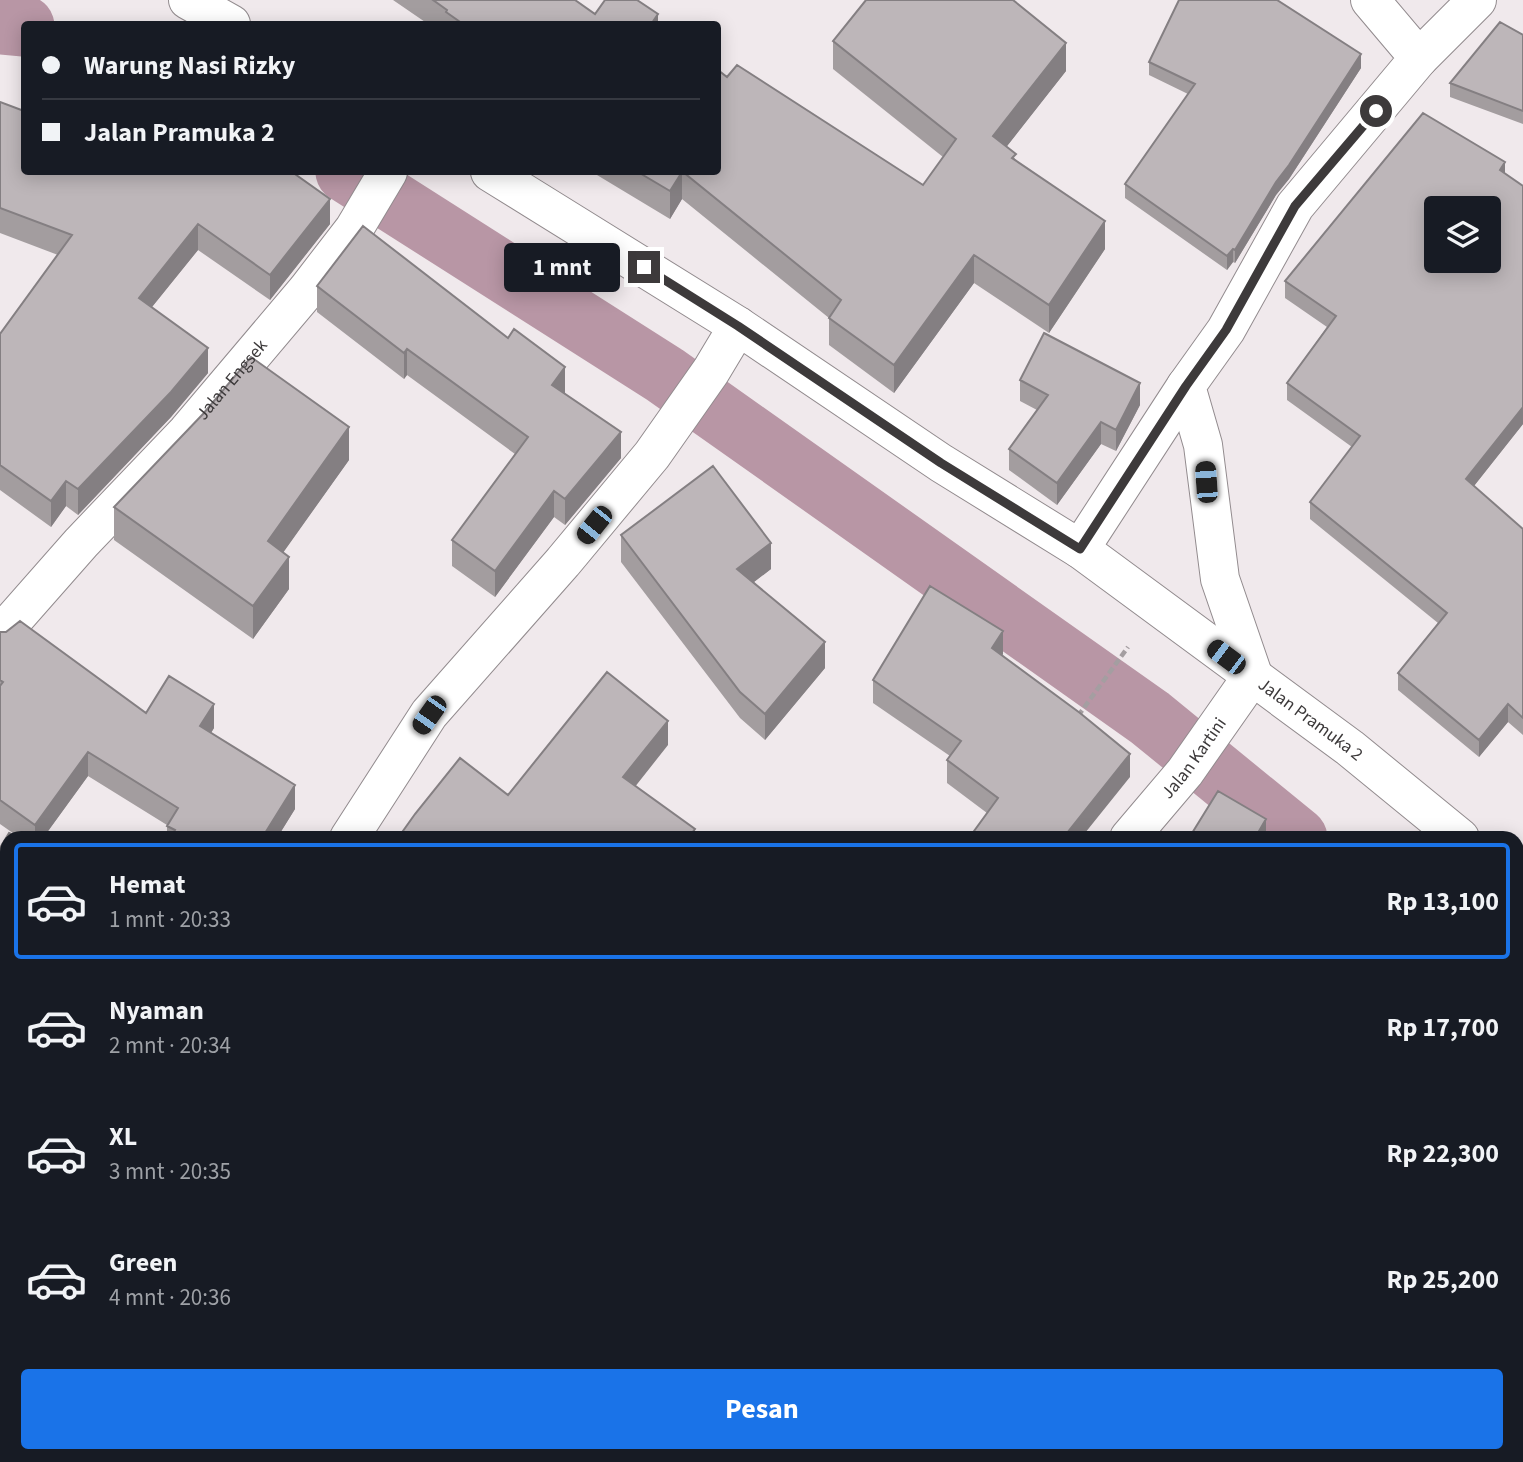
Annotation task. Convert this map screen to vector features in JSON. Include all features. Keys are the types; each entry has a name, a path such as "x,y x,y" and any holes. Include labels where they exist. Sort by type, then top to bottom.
{"street":[{"path":"188,0 226,21"},
{"path":"1370,0 1419,58"},
{"path":"1080,549 1186,386 1226,330 1295,206 1419,58 1477,0"},
{"name":"Jalan Engsek","path":"0,635 80,543 187,432 307,290 354,229 386,175"},
{"name":"Jalan Pramuka 2","path":"495,175 738,326 941,463 1080,549 1246,685 1350,748 1451,831"},
{"path":"354,831 429,715 652,456 738,326"},
{"path":"1186,386 1203,445 1220,579 1246,685"},
{"name":"Jalan Kartini","path":"1135,831 1185,772 1246,685"}],"path":[{"path":"1074,720 1127,649"}],"building":[{"path":"433,0 575,0 595,14 605,0 637,0 658,14 653,21 459,21 446,12 447,10"},
{"path":"866,0 1013,0 1066,43 993,136 1016,154 1012,158 1105,221 1049,305 974,255 894,365 829,318 841,300 687,175 721,175 721,72 727,77 737,65 923,185 956,139 833,41"},
{"path":"1179,0 1277,0 1361,54 1276,182 1235,250 1227,256 1125,184 1195,84 1149,62"},
{"path":"1500,22 1523,35 1523,111 1450,83"},
{"path":"0,102 21,110 21,175 296,175 330,199 270,275 198,224 139,298 208,348 171,392 78,489 66,481 51,501 0,465 0,334 72,235 0,208"},
{"path":"1423,113 1505,162 1500,170 1523,186 1523,407 1466,479 1523,529 1523,718 1508,704 1479,740 1398,673 1447,613 1310,502 1360,436 1287,383 1336,316 1285,281"},
{"path":"643,175 680,175 670,191"},
{"path":"363,226 508,338 514,329 565,367 552,385 621,432 565,499 554,491 495,571 452,540 528,437 407,349 404,353 317,286"},
{"path":"1044,333 1140,383 1116,430 1101,422 1057,483 1009,449 1048,395 1020,380"},
{"path":"251,357 349,427 268,541 289,557 253,606 114,507 203,414"},
{"path":"713,466 771,543 737,569 825,642 765,714 740,692 621,535"},
{"path":"930,586 1003,631 992,648 1130,754 1069,831 974,831 998,798 947,760 961,741 873,680"},
{"path":"20,621 146,713 169,676 214,704 200,726 295,785 266,831 174,831 167,826 178,808 88,752 35,825 0,800 0,686 3,682 0,680 0,632 6,632"},
{"path":"607,672 668,721 623,777 695,829 403,831 460,758 508,795"},
{"path":"1218,791 1266,819 1259,831 1193,831"}],"waterway":[{"path":"0,24 21,26"},
{"path":"351,175 665,375 1150,718 1288,831"}],"route":[{"path":"644,267 738,326 941,463 1080,549 1186,386 1226,330 1295,206 1376,111"}]}
